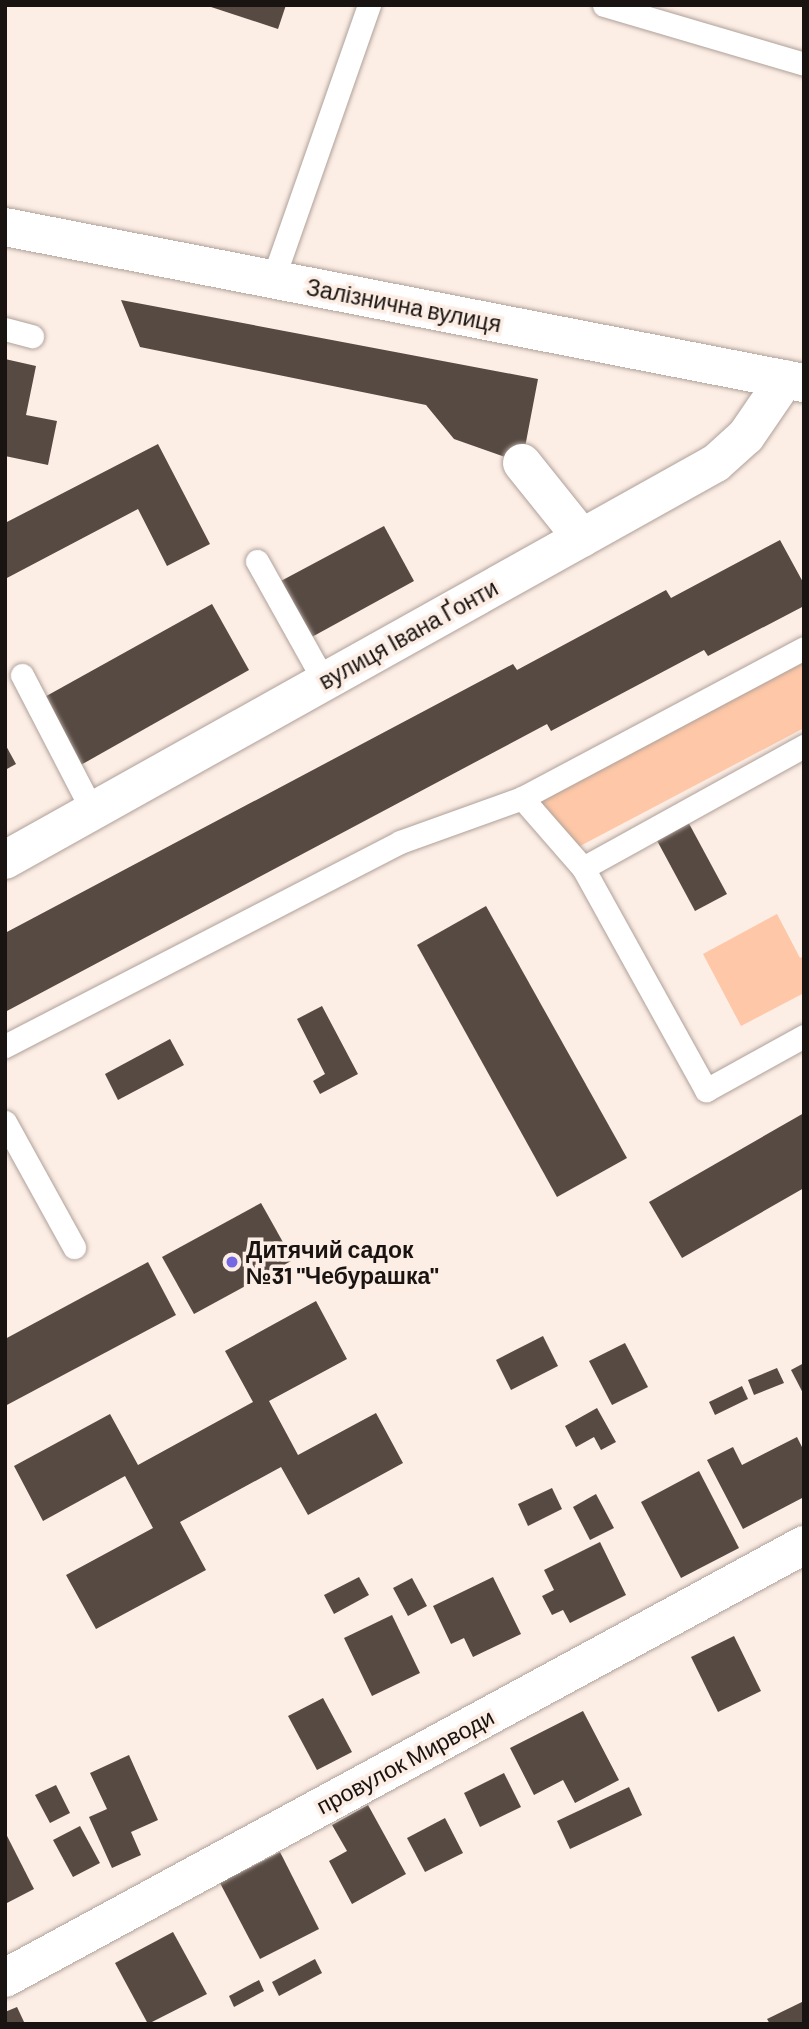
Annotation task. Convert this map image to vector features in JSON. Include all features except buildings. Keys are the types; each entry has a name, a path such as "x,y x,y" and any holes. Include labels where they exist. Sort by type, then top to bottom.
{"street":[{"name":"Залізнична вулиця","path":"5,227 794,381"},
{"name":"вулиця Івана Ґонти","path":"5,860 716,463 746,436 794,381"},
{"path":"522,463 582,537"},
{"name":"провулок Мирводи","path":"5,1978 804,1545"}],"lane":[{"path":"273,279 369,5"},
{"path":"604,5 804,64"},
{"path":"5,329 32,336"},
{"path":"257,561 324,681"},
{"path":"5,1046 400,842 522,798 804,648"},
{"path":"22,675 92,810"},
{"path":"583,868 804,746"},
{"path":"522,798 583,868 706,1090 804,1036"},
{"path":"5,1122 74,1247"}],"shaded area":[{"path":"804,656 804,728 563,855 529,799"},
{"path":"777,914 800,958 804,956 804,993 741,1026 703,954"}],"place":[{"name":"Дитячий садок №31 \"Чебурашка\"","path":"232,1262"}]}
